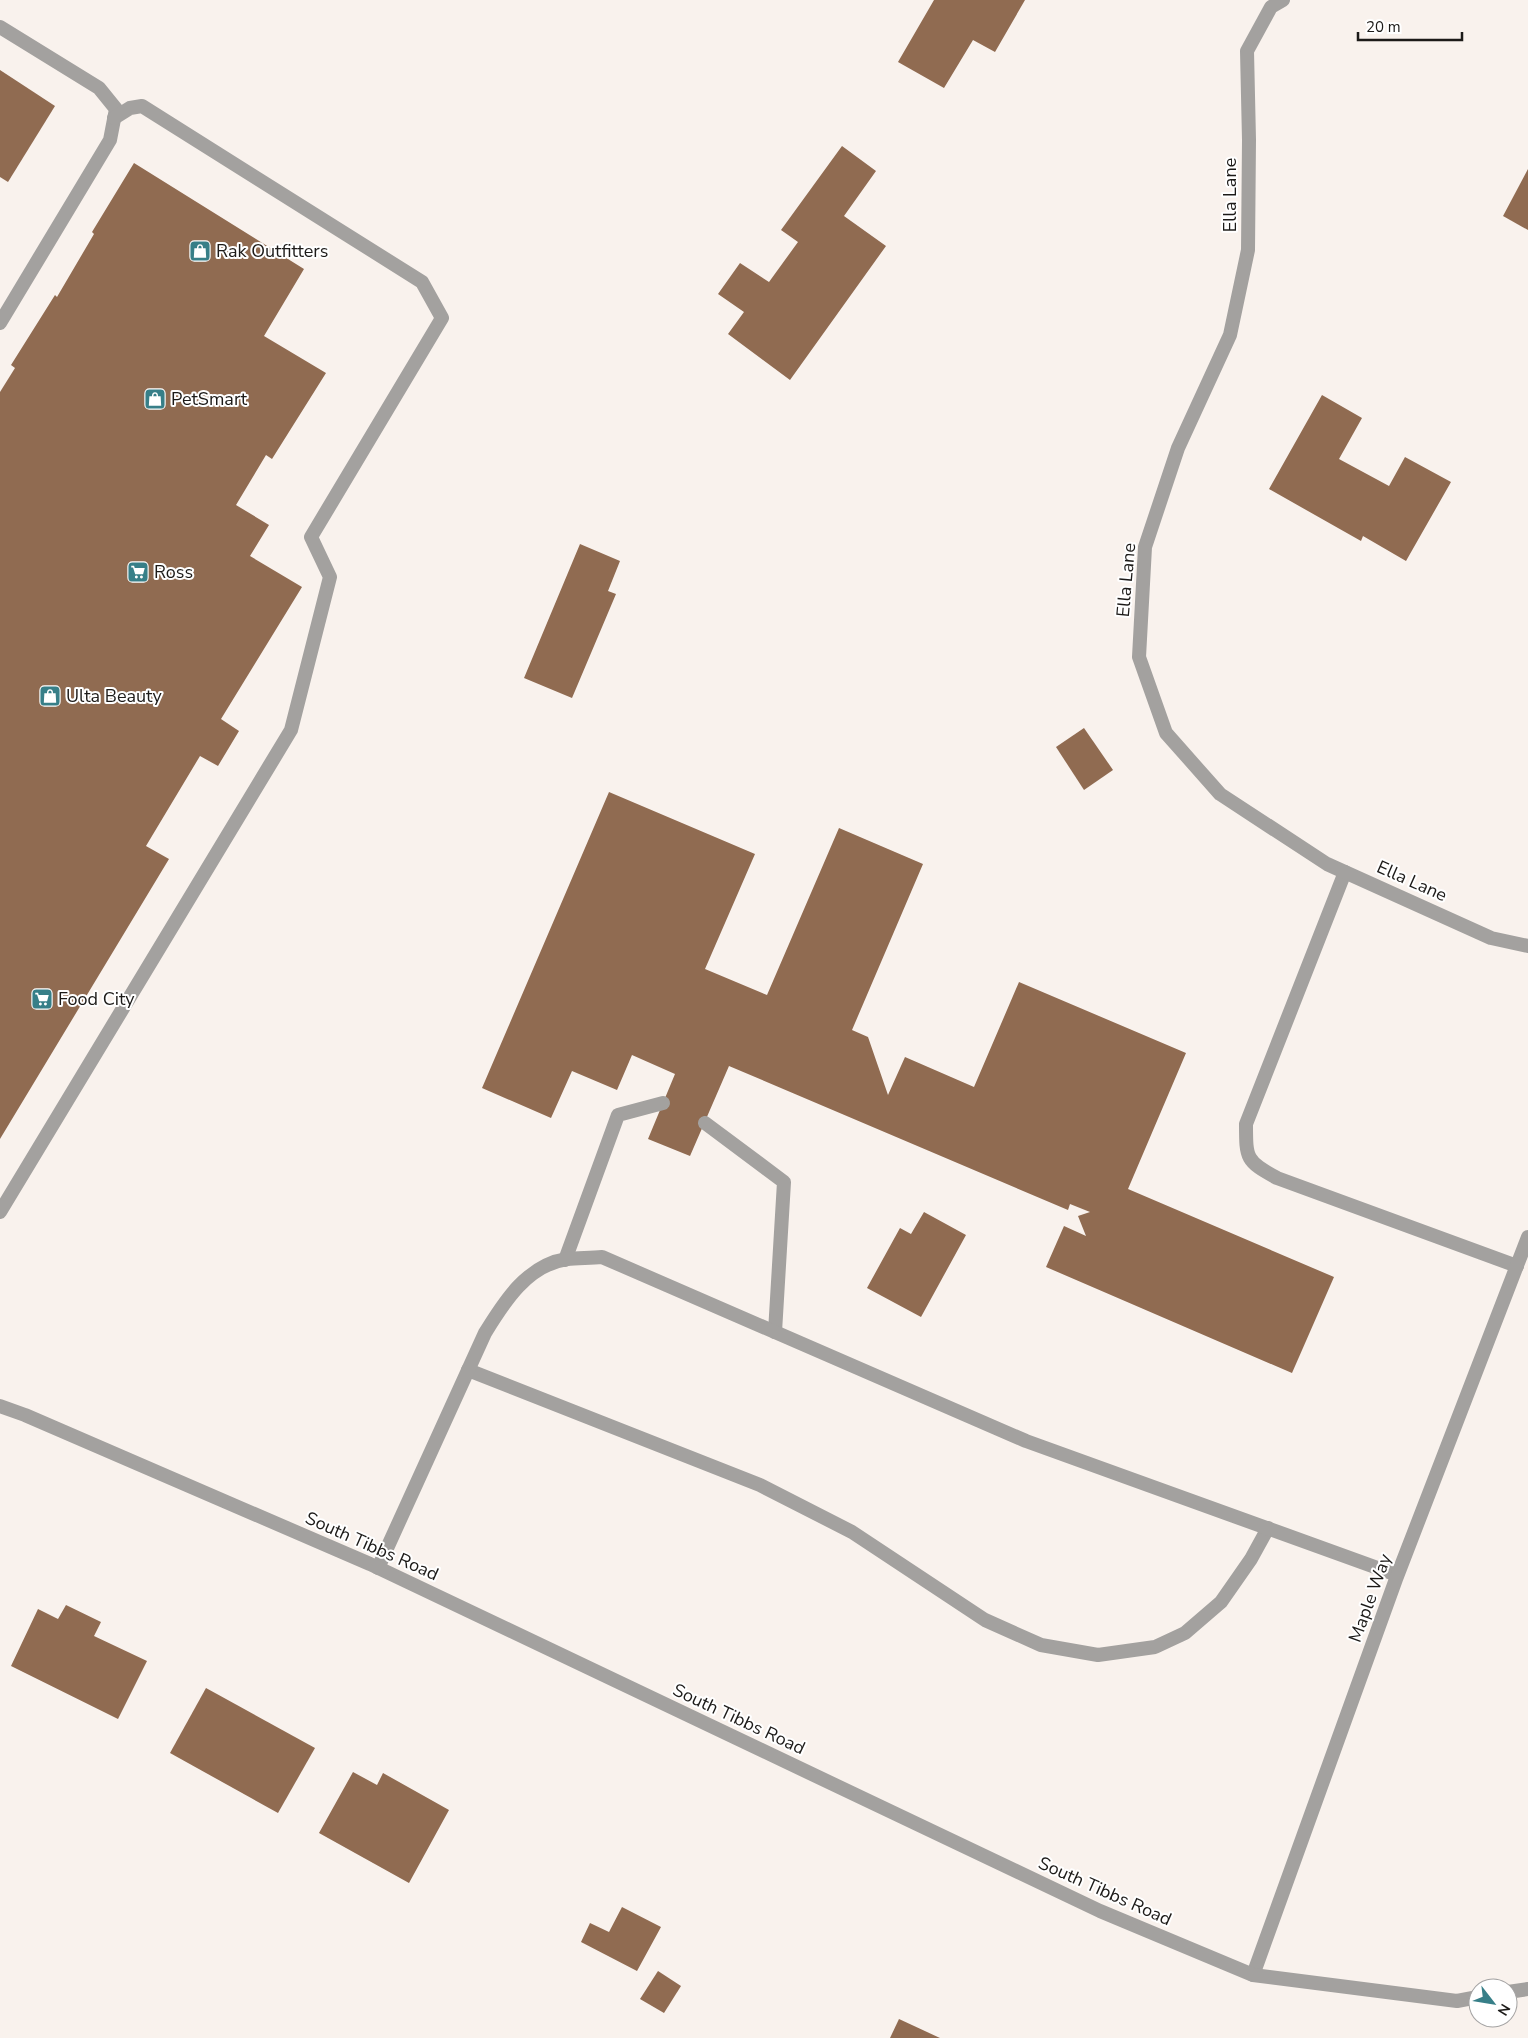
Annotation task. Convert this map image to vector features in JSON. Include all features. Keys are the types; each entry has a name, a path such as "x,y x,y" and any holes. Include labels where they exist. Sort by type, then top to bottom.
{"street":[{"name":"Ella Lane","path":"1283,0 1271,7 1247,51 1249,140 1248,250 1230,335 1178,448 1145,547 1139,657 1166,733 1220,794 1327,864 1491,938 1528,946"},
{"path":"0,27 98,88 116,109 110,140 0,323"},
{"path":"0,1212 290,730 330,577 310,537 442,318 422,282 142,106 130,108 114,118"},
{"path":"1345,872 1246,1124 1246,1149 1255,1166 1277,1178 1517,1266"},
{"path":"564,1260 618,1115 663,1103"},
{"path":"705,1123 784,1182 775,1332"},
{"name":"Maple Way","path":"1254,1975 1398,1575 1528,1237"},
{"path":"378,1568 485,1333 507,1297 535,1271 564,1260 602,1257 1026,1440 1398,1575"},
{"path":"468,1370 760,1485 852,1532 985,1620 1041,1645 1098,1655 1155,1647 1185,1633 1220,1602 1251,1559 1268,1528"},
{"name":"South Tibbs Road","path":"0,1406 25,1415 378,1568 1100,1911 1254,1975 1457,2001 1468,1999"}],"building":[{"path":"934,0 1025,0 995,52 973,40 944,88 898,62"},
{"path":"0,70 55,106 8,182 0,177"},
{"path":"842,146 876,171 844,216 886,246 790,380 728,334 744,312 718,294 740,263 769,282 798,242 781,230"},
{"path":"134,163 304,269 264,336 326,373 272,459 266,455 236,505 269,525 250,556 302,587 221,719 239,731 218,766 200,756 146,846 169,859 0,1139 0,392 15,368 11,365 55,295 57,297 94,234 92,232"},
{"path":"1528,169 1528,230 1503,216"},
{"path":"1322,395 1362,418 1339,459 1389,486 1405,457 1451,482 1406,561 1363,536 1361,541 1269,489"},
{"path":"580,544 620,561 608,591 616,594 572,698 524,678"},
{"path":"1084,728 1113,770 1084,790 1056,747"},
{"path":"609,792 755,854 705,969 767,995 839,828 923,864 852,1030 868,1037 888,1095 905,1057 974,1087 1019,982 1186,1053 1128,1189 1334,1277 1292,1373 1046,1267 1064,1226 1086,1236 1078,1216 1090,1212 1070,1204 1068,1210 729,1066 690,1156 648,1139 675,1074 632,1055 617,1090 572,1071 551,1118 482,1088"},
{"path":"924,1212 966,1235 921,1317 867,1288 900,1228 911,1234"},
{"path":"66,1605 101,1622 94,1636 147,1661 118,1719 11,1666 38,1609 58,1619"},
{"path":"206,1688 315,1748 278,1813 170,1753"},
{"path":"353,1772 377,1785 383,1773 449,1810 409,1883 319,1833"},
{"path":"622,1907 661,1927 637,1971 581,1942 590,1923 609,1932"},
{"path":"658,1971 681,1986 664,2013 640,1999"},
{"path":"899,2019 940,2038 890,2038"}],"place":[{"name":"Rak Outfitters","path":"200,251"},
{"name":"PetSmart","path":"155,399"},
{"name":"Ross","path":"138,572"},
{"name":"Ulta Beauty","path":"50,696"},
{"name":"Food City","path":"42,999"}]}
